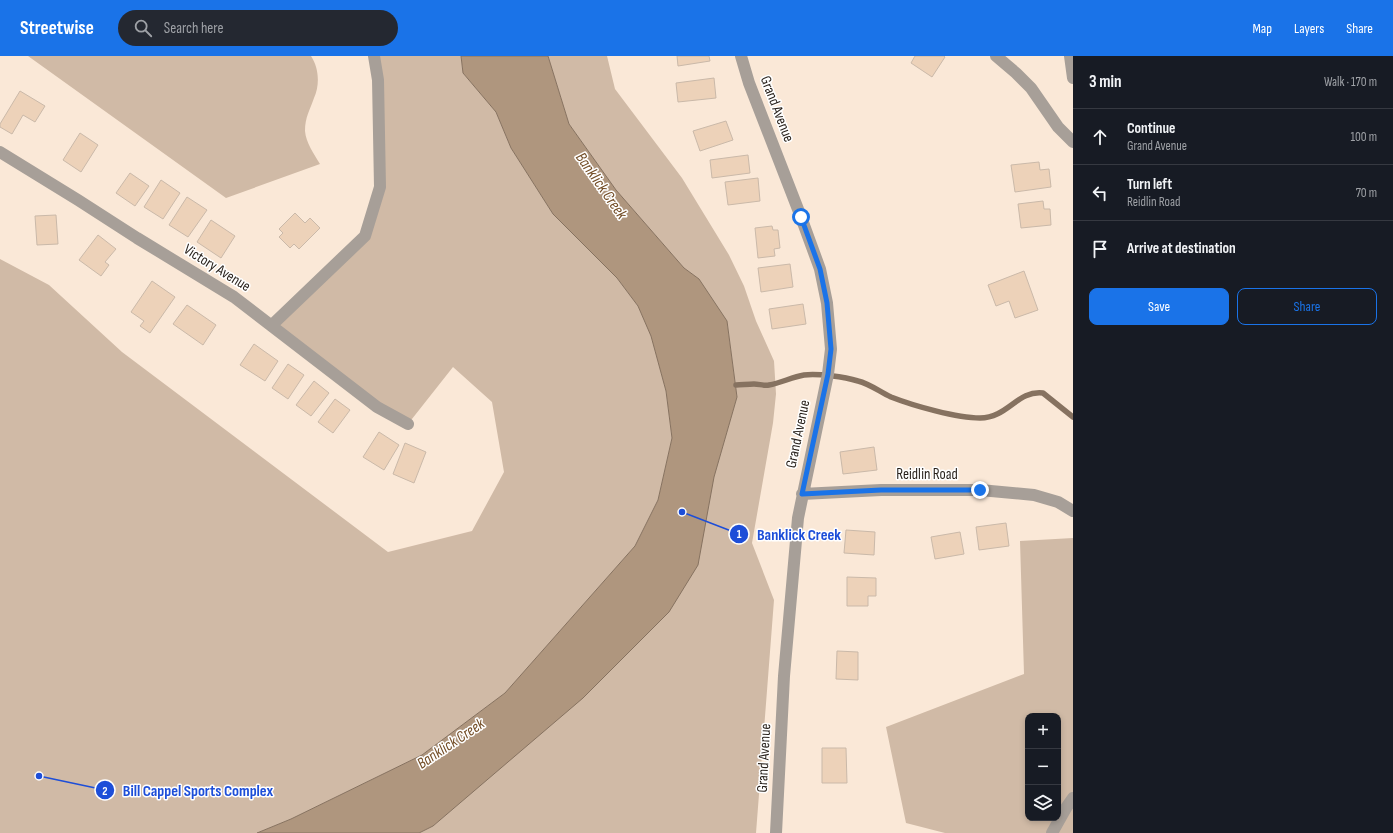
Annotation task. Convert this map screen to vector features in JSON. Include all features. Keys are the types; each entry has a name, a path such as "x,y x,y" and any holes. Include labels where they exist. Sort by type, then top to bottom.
{"street":[{"path":"272,325 364,236 380,188 378,80 374,56"},
{"name":"Grand Avenue","path":"741,56 749,83 820,269 827,303 831,349 798,518 784,676 776,833"},
{"path":"996,56 1031,88 1058,127 1073,142"},
{"path":"1070,56 1073,78"},
{"name":"Victory Avenue","path":"0,152 137,238 234,296 377,407 408,424"},
{"name":"Reidlin Road","path":"802,494 881,490 980,490 1034,495 1058,502 1073,511"},
{"path":"1052,833 1073,798"}],"shaded area":[{"path":"28,56 311,56 316,66 318,82 316,93 307,118 305,131 309,144 320,164 226,198"},
{"path":"374,56 461,56 463,73 496,112 511,148 553,214 617,278 638,306 651,335 666,391 672,438 658,500 635,546 505,693 422,755 291,819 257,833 0,833 0,259 49,285 122,352 388,552 472,531 504,472 492,402 453,367 408,424 272,325 365,236 380,187"},
{"path":"548,56 607,56 615,89 682,178 729,255 744,286 756,321 774,361 776,394 773,423 752,543 774,600 756,833 419,833 433,826 490,776 714,476 737,397 727,321 699,279 684,268 616,190 569,124"},
{"path":"1073,538 1073,833 945,833 906,823 886,727 1024,674 1020,541"}],"water":[{"path":"461,56 548,56 569,124 616,190 684,268 699,279 727,321 737,397 714,477 698,565 669,612 583,698 433,826 419,833 257,833 291,819 422,755 505,693 635,546 658,500 672,438 666,391 651,336 638,306 617,278 553,214 511,148 496,112 463,73"}],"building":[{"path":"677,56 709,56 710,61 678,66"},
{"path":"915,56 945,57 932,77 911,63"},
{"path":"714,78 716,98 678,102 676,83"},
{"path":"20,91 45,106 35,122 23,115 12,134 0,127 0,124"},
{"path":"726,121 733,140 700,151 693,131"},
{"path":"80,133 98,145 81,172 63,160"},
{"path":"748,155 750,173 712,178 710,160"},
{"path":"1039,162 1040,170 1049,169 1051,187 1015,192 1011,165"},
{"path":"130,173 149,186 135,206 116,193"},
{"path":"758,178 760,201 728,205 725,182"},
{"path":"161,180 180,193 163,219 144,207"},
{"path":"187,197 207,210 188,237 169,225"},
{"path":"1043,201 1044,209 1050,209 1051,225 1021,228 1018,204"},
{"path":"295,213 305,223 310,218 320,228 299,249 294,244 290,248 279,237 283,233 279,229"},
{"path":"56,215 58,244 37,245 35,216"},
{"path":"211,220 235,236 221,258 197,242"},
{"path":"772,226 773,230 778,230 780,248 774,249 775,256 758,258 755,228"},
{"path":"98,235 116,249 105,262 109,265 101,276 79,260"},
{"path":"790,264 793,287 761,292 758,268"},
{"path":"1024,271 1038,310 1015,318 1009,301 996,306 988,285"},
{"path":"152,281 175,297 150,333 140,326 144,321 131,312"},
{"path":"803,304 806,324 772,329 769,309"},
{"path":"187,305 216,325 203,345 173,324"},
{"path":"254,344 278,361 265,381 240,365"},
{"path":"288,364 304,375 288,399 272,388"},
{"path":"314,381 329,393 311,416 296,405"},
{"path":"335,399 350,410 333,433 318,422"},
{"path":"379,432 399,445 384,470 363,457"},
{"path":"405,443 426,452 414,483 393,474"},
{"path":"874,447 877,470 843,474 840,452"},
{"path":"1006,523 1009,546 979,550 976,527"},
{"path":"846,530 875,532 874,555 844,553"},
{"path":"960,532 964,554 935,559 931,537"},
{"path":"847,577 876,578 876,596 868,596 868,606 847,606"},
{"path":"837,651 858,652 858,680 836,679"},
{"path":"822,748 846,748 847,783 822,783"}],"waterway":[{"path":"736,385 769,385 804,375 846,378 862,382 891,397 923,408 948,414 980,418 998,414 1026,396 1034,393 1043,393 1073,417"}],"place":[{"name":"Banklick Creek","path":"682,512"},
{"name":"Bill Cappel Sports Complex","path":"39,776"}],"route":[{"path":"801,217 820,269 827,303 831,349 828,374 802,494 881,490 980,490"}]}
